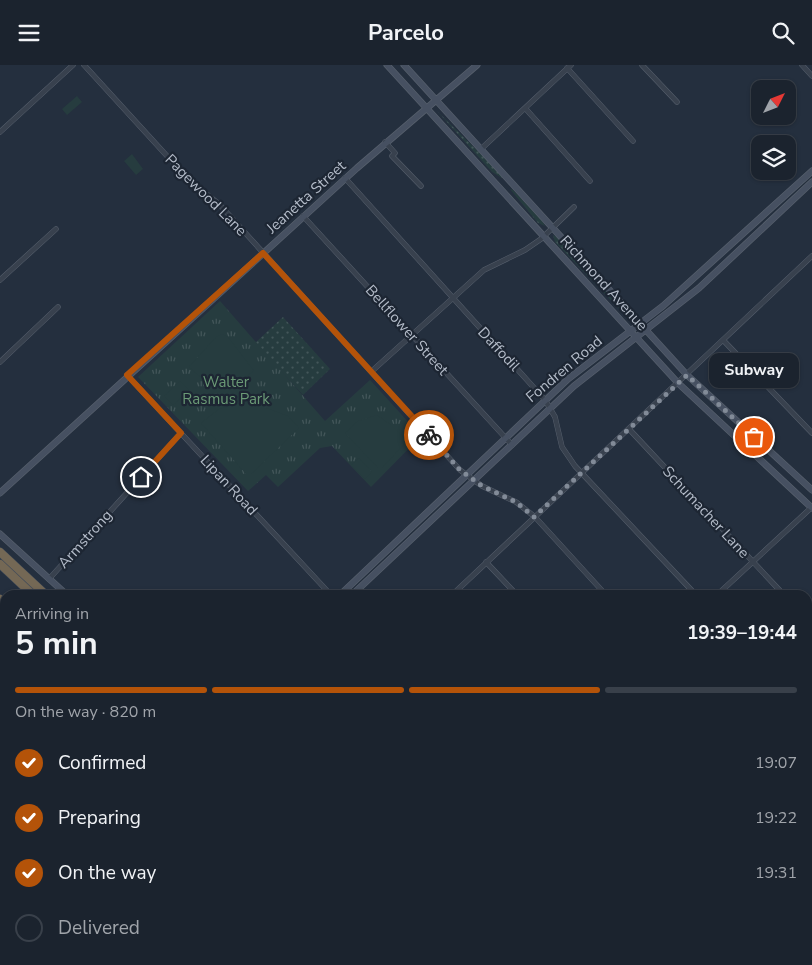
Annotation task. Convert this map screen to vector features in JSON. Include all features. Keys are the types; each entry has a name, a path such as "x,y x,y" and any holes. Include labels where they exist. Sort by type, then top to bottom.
{"highway":[{"path":"0,552 41,590"},
{"path":"0,564 28,590"}],"main road":[{"name":"Richmond Avenue","path":"387,65 678,383 812,508"},
{"name":"Richmond Avenue","path":"404,65 687,375 812,490"},
{"name":"Jeanetta Street","path":"0,493 127,375 385,142 477,65"},
{"name":"Fondren Road","path":"345,590 573,374 631,331 700,274 812,171"},
{"name":"Fondren Road","path":"357,590 574,386 637,338 706,281 812,182"},
{"path":"755,222 761,229"},
{"path":"700,274 706,281"},
{"path":"722,424 731,415"},
{"path":"767,466 776,456"},
{"path":"424,516 430,523"},
{"path":"0,534 61,590"},
{"path":"382,555 387,562"},
{"path":"350,590 364,572"}],"street":[{"path":"0,132 73,65"},
{"name":"Pagewood Lane","path":"84,65 188,179 220,205 466,474 482,486 516,502 534,517 601,590"},
{"path":"642,65 677,101"},
{"path":"802,65 812,76"},
{"path":"481,149 569,67 634,141"},
{"path":"524,108 590,181"},
{"path":"385,142 395,153 392,155 421,186"},
{"name":"Daffodil","path":"345,178 552,408 562,447 581,472 691,590"},
{"path":"372,371 484,270 525,250 574,207"},
{"name":"Bellflower Street","path":"303,216 512,445"},
{"path":"0,280 56,229"},
{"path":"457,590 812,256"},
{"path":"0,362 58,307"},
{"path":"723,340 812,433"},
{"name":"Lipan Road","path":"127,375 326,590"},
{"name":"Schumacher Lane","path":"629,429 779,590"},
{"name":"Armstrong","path":"49,579 181,433"},
{"path":"722,590 812,508"},
{"path":"486,562 512,590"}],"green space":[{"path":"77,96 82,102 67,115 62,109"},
{"path":"437,111 500,173 502,178 492,172"},
{"path":"132,154 143,169 136,175 124,161"},
{"path":"510,189 541,219 545,226 538,223"},
{"path":"553,235 561,239 629,316 630,320 555,242"},
{"name":"Walter Rasmus Park","path":"220,301 325,421 370,380 421,436 371,487 332,446 320,448 278,487 266,475 248,491 138,377"},
{"path":"283,317 330,369 303,395 255,343"},
{"path":"222,334 228,337 254,371 245,378 228,385 213,384 189,367 216,337"},
{"path":"180,381 189,390 173,405 164,396"},
{"path":"248,401 288,416 299,428 251,474 246,474 201,423 219,409"},
{"path":"377,415 391,425 407,441 382,468 378,468 345,433 358,421"},
{"path":"359,458 372,472 365,479 351,465"}],"way so far":[{"path":"429,435 460,470 482,486 516,502 534,517 687,375 754,437"}],"place":[{"name":"Subway","path":"754,437"}],"route":[{"path":"141,477 181,433 127,375 263,253 429,435"}]}
